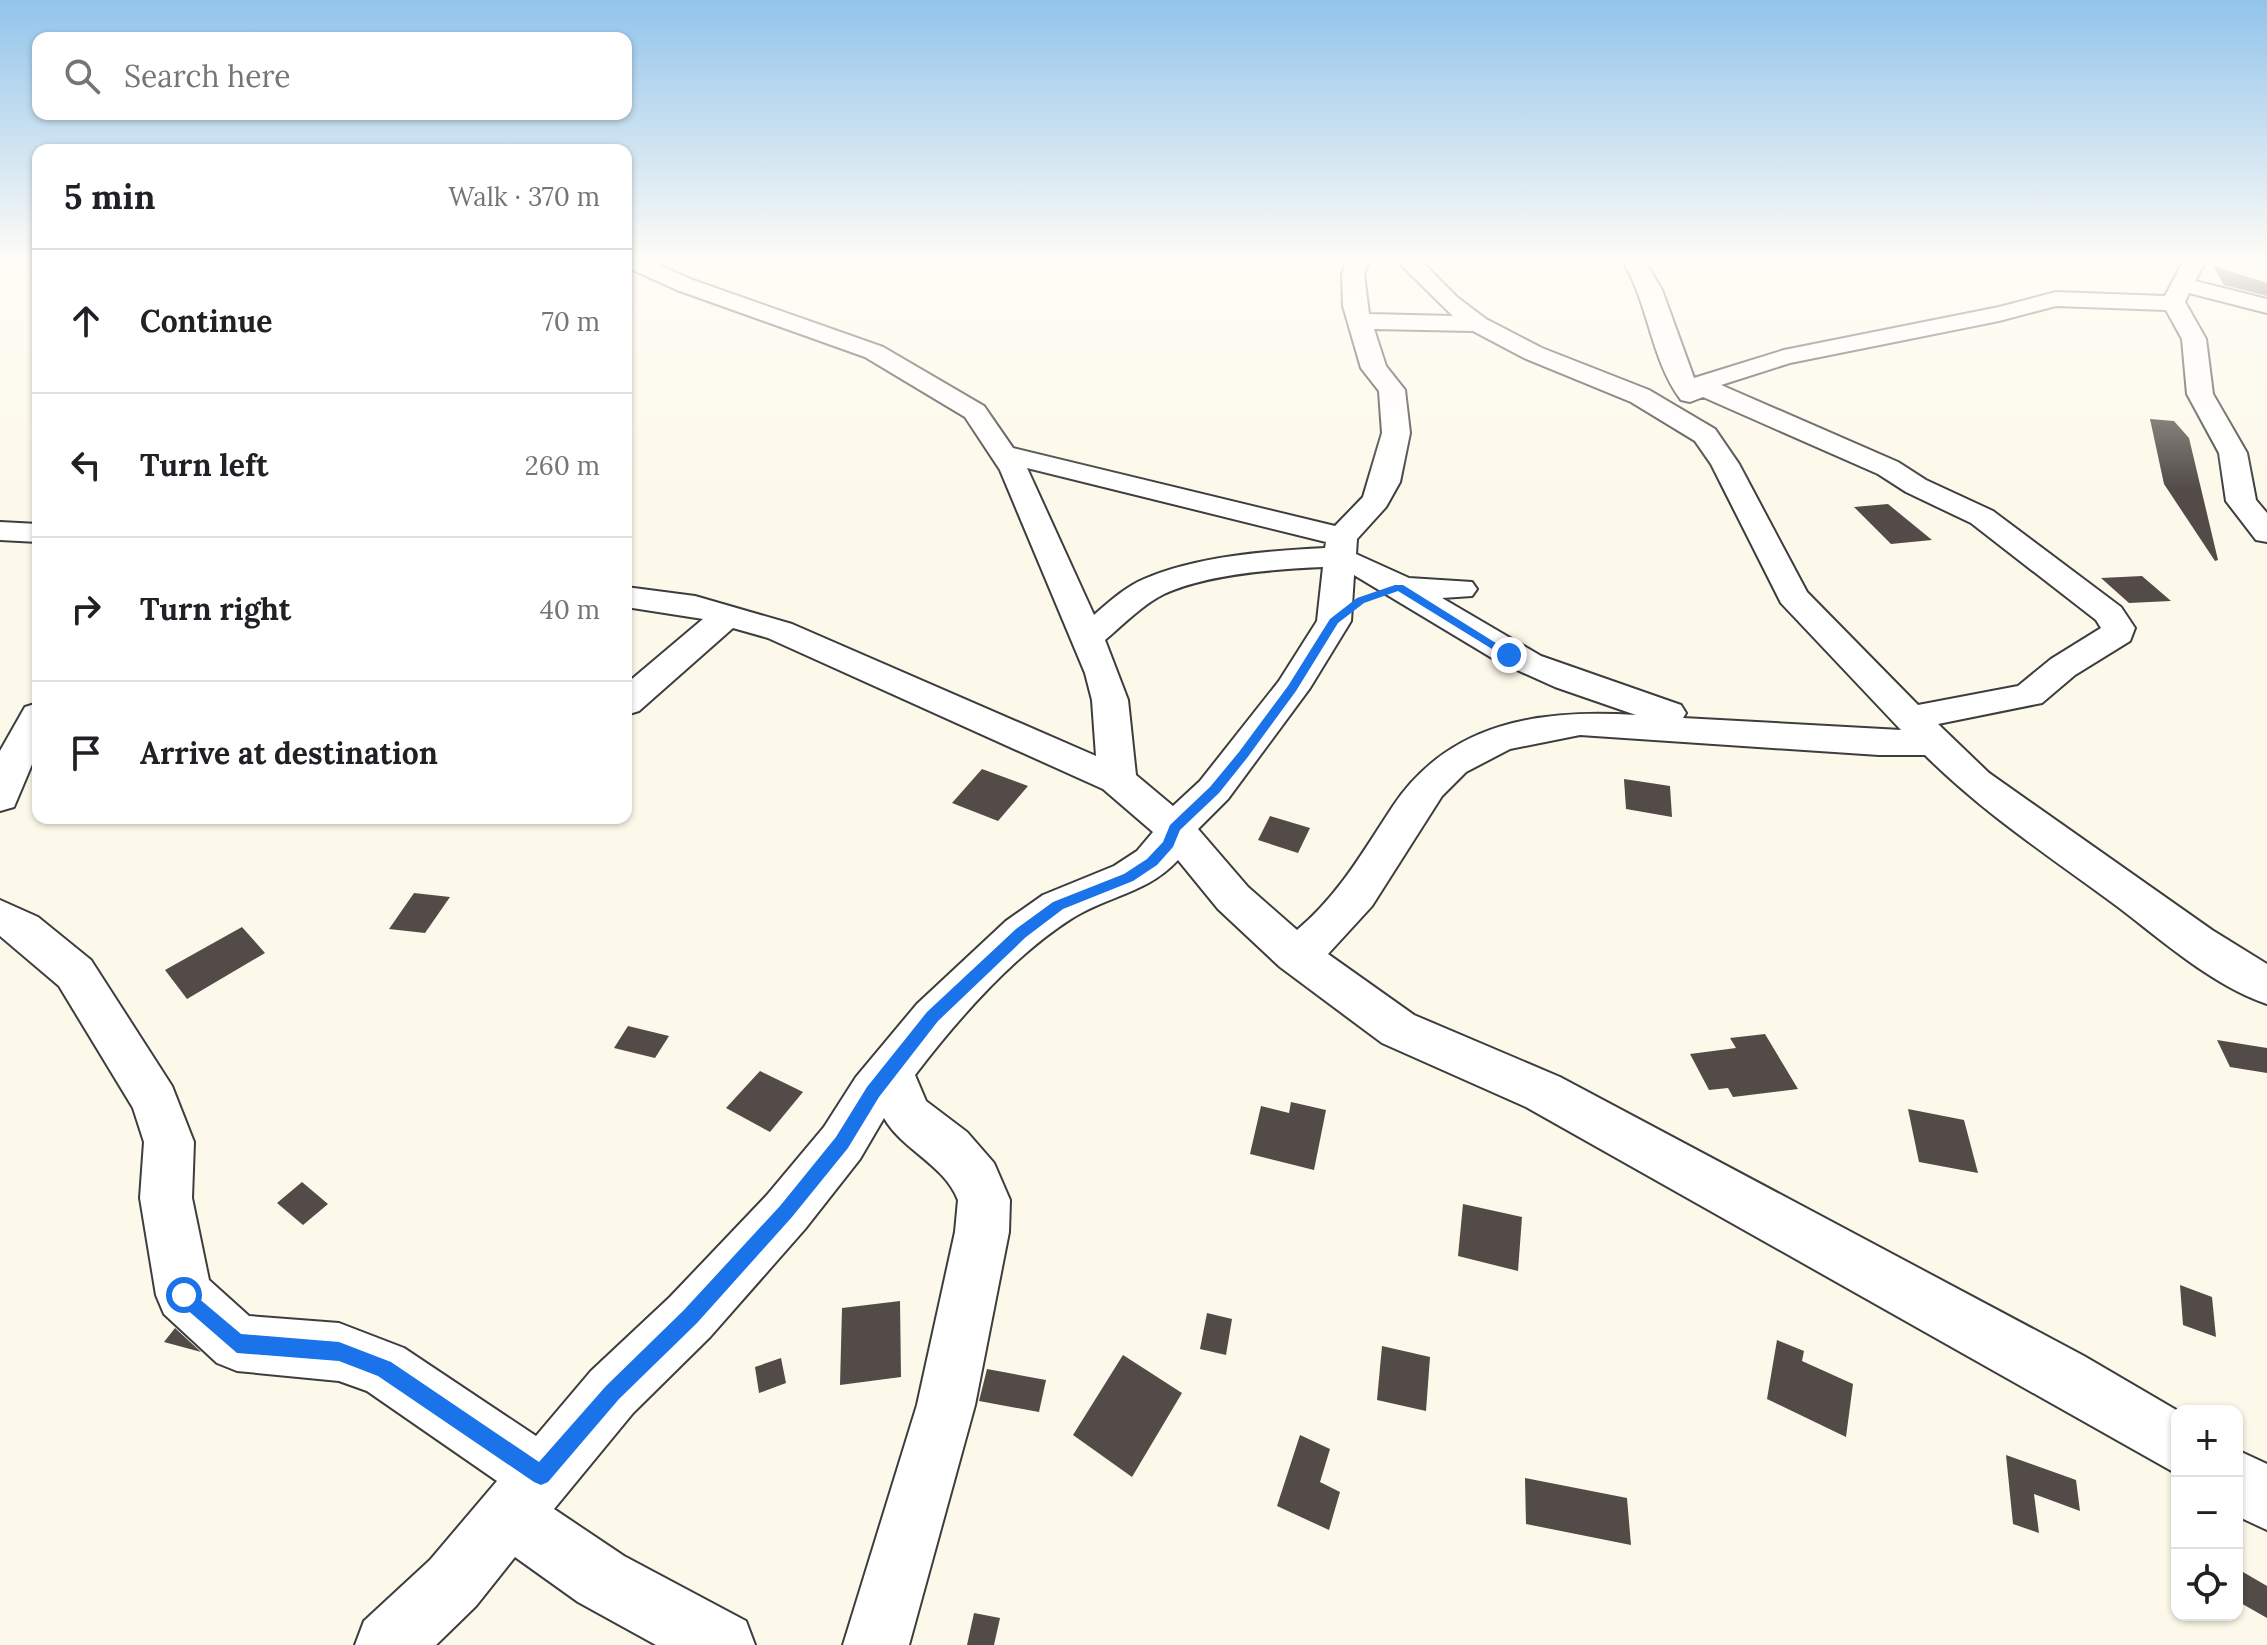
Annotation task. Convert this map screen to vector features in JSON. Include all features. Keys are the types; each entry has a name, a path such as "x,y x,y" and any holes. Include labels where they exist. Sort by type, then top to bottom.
{"street":[{"path":"831,335 874,352 975,412 1014,470 1087,638 1110,700 1117,780"},
{"path":"1334,621 1340,585 1340,548 1376,501 1385,482 1396,433 1392,390 1374,368 1363,335"},
{"path":"1498,335 1533,353 1640,396 1705,435"},
{"path":"1296,955 1322,937 1350,905 1401,822 1432,782 1455,761 1526,733 1580,723 1713,729 1879,743 2029,695 2063,667 2118,634 2118,628 2109,614 1982,517 1916,486 1888,468 1694,389 1679,376 1667,335"},
{"path":"1694,389 1742,369 1883,335"},
{"path":"2193,335 2200,394 2233,453 2241,501 2267,533"},
{"path":"1694,389 1705,435 1725,464 1793,596 1846,655 1975,782 2071,854 2267,986"},
{"path":"1003,454 1340,548 1509,655 1574,683 1713,729"},
{"path":"0,531 32,533"},
{"path":"1087,638 1150,588 1169,580 1340,548"},
{"path":"388,1645 453,1583 612,1392 690,1317 786,1212 842,1143 890,1071 933,1017 1021,933 1058,906 1129,877 1152,862 1169,844 1174,828 1214,790 1243,755 1292,688 1334,621 1361,601 1399,587 1461,589"},
{"path":"632,597 666,600 780,631 1117,780 1174,828 1233,898 1296,955 1398,1029 1470,1057 1557,1099 2064,1376 2171,1440"},
{"path":"632,698 728,615"},
{"path":"0,797 21,731"},
{"path":"0,916 23,929 75,973 155,1101 169,1142 166,1198 184,1295 237,1343 339,1352 384,1368 524,1495 601,1579 722,1645"},
{"path":"876,1645 946,1405 982,1232 984,1200 976,1180 949,1148 909,1116 898,1098 890,1071"},
{"path":"2243,1485 2267,1499"}],"building":[{"path":"2150,419 2174,421 2189,438 2218,560 2215,561 2164,484"},
{"path":"1888,504 1932,540 1891,544 1854,507"},
{"path":"2142,576 2171,601 2129,603 2101,578"},
{"path":"982,769 1028,786 998,821 952,803"},
{"path":"1624,779 1670,786 1672,817 1626,809"},
{"path":"1270,816 1310,828 1298,853 1258,840"},
{"path":"414,893 450,897 425,933 389,929"},
{"path":"242,927 265,953 187,999 165,970"},
{"path":"628,1026 669,1036 655,1058 614,1048"},
{"path":"1765,1034 1798,1089 1733,1097 1728,1088 1709,1090 1690,1054 1736,1048 1730,1038"},
{"path":"2217,1040 2267,1048 2267,1073 2230,1067"},
{"path":"760,1071 803,1092 770,1132 726,1108"},
{"path":"1291,1102 1326,1110 1314,1170 1250,1154 1261,1106 1289,1113"},
{"path":"1908,1109 1964,1120 1978,1173 1919,1162"},
{"path":"302,1182 328,1204 303,1225 277,1203"},
{"path":"1463,1204 1522,1217 1518,1271 1458,1256"},
{"path":"2180,1285 2212,1297 2216,1337 2183,1325"},
{"path":"900,1301 901,1377 840,1385 842,1308"},
{"path":"1207,1313 1232,1319 1226,1355 1200,1349"},
{"path":"175,1328 201,1352 164,1342"},
{"path":"1777,1340 1804,1351 1802,1361 1853,1384 1846,1437 1767,1399"},
{"path":"1382,1346 1430,1357 1426,1411 1377,1400"},
{"path":"1123,1355 1182,1393 1132,1477 1073,1435"},
{"path":"781,1358 786,1383 759,1393 755,1367"},
{"path":"987,1369 1046,1380 1039,1412 979,1401"},
{"path":"1300,1435 1330,1449 1320,1482 1340,1492 1329,1530 1277,1506"},
{"path":"2006,1455 2076,1480 2080,1511 2034,1494 2039,1533 2013,1524"},
{"path":"1525,1478 1627,1498 1631,1545 1526,1524"},
{"path":"2243,1572 2267,1586 2267,1618 2243,1604"},
{"path":"974,1613 1000,1618 994,1645 967,1645"}],"route":[{"path":"184,1295 237,1343 339,1352 384,1368 541,1475 612,1392 690,1317 786,1212 842,1143 873,1092 933,1017 1021,933 1058,906 1088,891 1129,877 1152,862 1169,844 1174,828 1214,790 1243,755 1292,688 1334,621 1361,601 1399,587 1509,655"}]}
